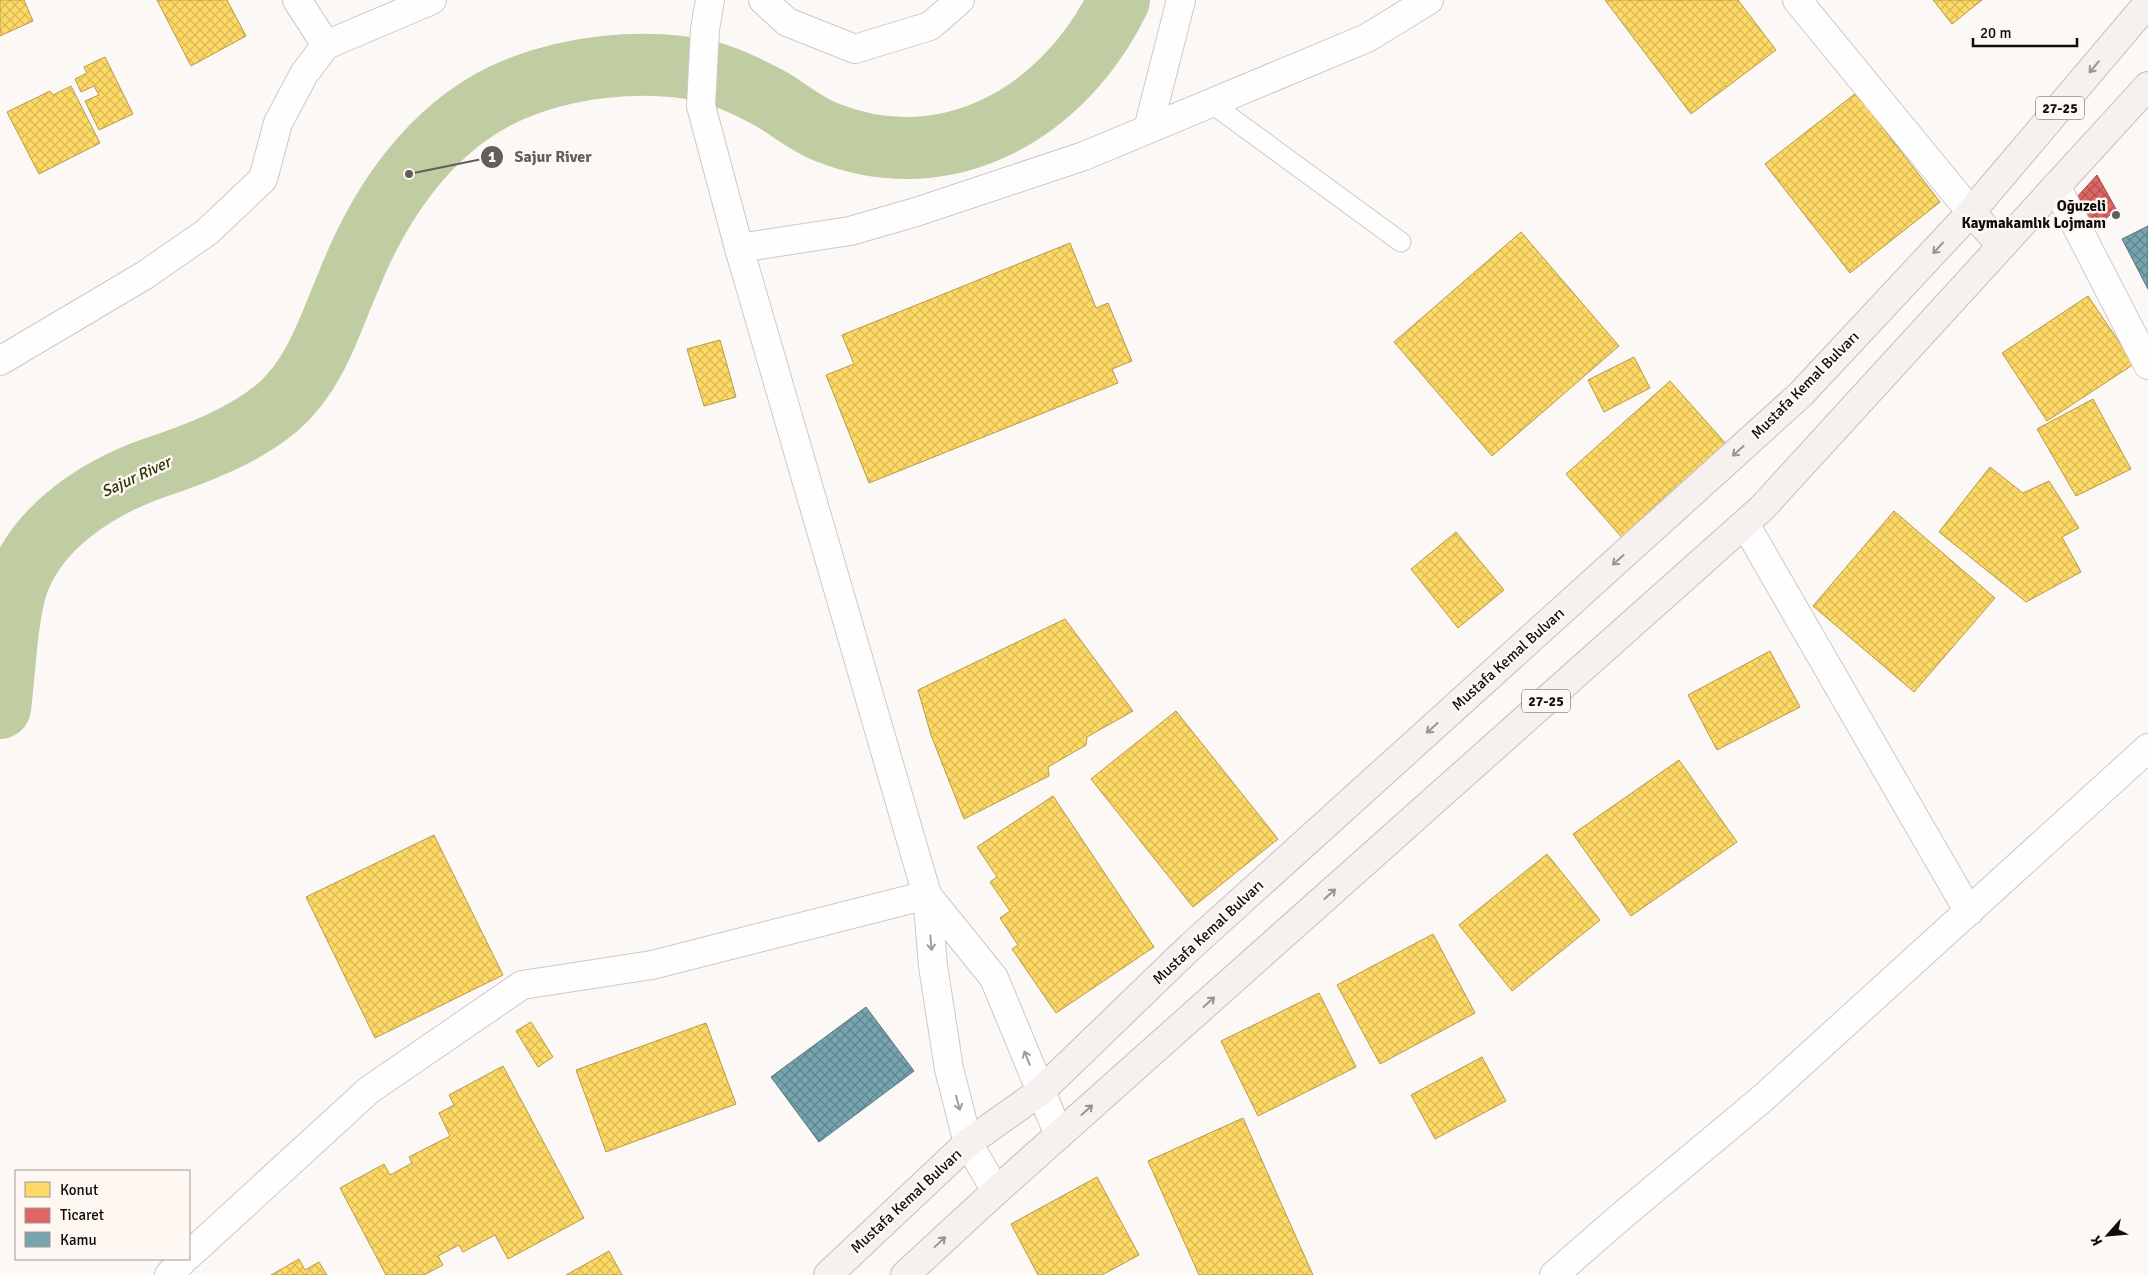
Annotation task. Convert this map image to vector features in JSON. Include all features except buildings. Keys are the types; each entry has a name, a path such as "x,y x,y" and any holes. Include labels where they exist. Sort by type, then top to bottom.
{"highway":[{"name":"Mustafa Kemal Bulvarı","path":"828,1275 968,1143 1041,1091 1189,948 1801,394 1971,212 2148,3"},
{"name":"27-25","path":"904,1275 996,1190 1762,508 2148,86"},
{"path":"1971,212 2002,246"}],"street":[{"path":"297,0 326,45"},
{"path":"0,361 145,275 207,232 263,179 278,124 304,74 326,45 432,0"},
{"path":"710,0 705,29 702,106 739,248 927,895 933,966 949,1069 968,1143 996,1190"},
{"path":"764,0 787,22 855,48 930,26 960,0"},
{"path":"1148,129 1181,0"},
{"path":"739,248 850,231 916,212 1084,156 1367,38 1429,0"},
{"path":"1797,0 1971,212"},
{"path":"2056,186 2148,365"},
{"path":"1744,524 1969,912"},
{"path":"1554,1275 1763,1098 2148,748"},
{"path":"927,895 994,978 1059,1135"},
{"path":"190,1254 369,1090 522,985 652,965 927,895"},
{"path":"169,1275 183,1260"}],"lane":[{"path":"1211,103 1401,242"}],"waterway":[{"name":"Sajur River","path":"0,708 13,599 26,564 39,545 72,512 111,487 133,476 219,443 250,427 278,407 302,379 321,348 361,252 391,197 430,149 452,128 477,109 527,84 552,77 605,67 658,65 684,67 725,77 773,100 819,129 871,145 916,148 958,141 998,126 1035,104 1068,75 1096,40 1119,0"}],"place":[{"name":"Sajur River","path":"409,174"},
{"name":"Oğuzeli Kaymakamlık Lojmanı","path":"2116,215"}]}
